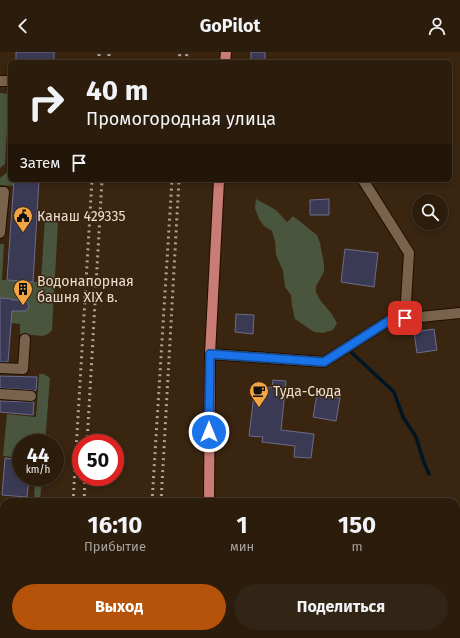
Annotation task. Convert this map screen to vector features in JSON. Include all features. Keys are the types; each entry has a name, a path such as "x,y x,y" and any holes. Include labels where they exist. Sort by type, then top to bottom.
{"main road":[{"path":"209,498 210,354 219,182"}],"street":[{"path":"364,182 408,253 405,318"},
{"path":"0,192 4,192 0,233"},
{"path":"210,354 324,362 390,320 460,312"},
{"path":"0,368 23,369 25,339"},
{"path":"0,394 31,396"}],"green space":[{"path":"0,93 8,94 8,112 5,164 0,168"},
{"path":"8,172 8,182 14,182 14,186 0,185 0,178"},
{"path":"256,199 276,210 287,222 293,216 317,235 324,264 324,272 316,286 316,292 337,323 333,330 323,333 314,332 295,319 291,295 285,287 283,271 276,255 275,241 272,231 264,226 259,219 255,208"},
{"path":"45,216 58,223 52,330 43,336 20,334 20,324 11,323 12,299 0,298 0,244 4,244 2,280 41,282"},
{"path":"39,374 44,374 50,378 46,434 12,434 12,457 3,456 7,414 36,417"},
{"path":"35,486 41,486 40,498 34,498"}],"building":[{"path":"16,52 54,52 54,60 16,60"},
{"path":"251,52 265,52 265,60 251,60"},
{"name":"Канаш 429335","path":"14,182 39,182 33,282 7,280"},
{"path":"329,199 329,215 310,215 310,200"},
{"path":"345,249 378,253 374,287 341,282"},
{"path":"0,298 24,300 29,305 28,309 25,311 12,311 8,362 0,362"},
{"path":"236,314 254,315 253,334 235,332"},
{"path":"434,329 437,350 417,353 414,332"},
{"path":"0,376 37,377 36,390 0,388"},
{"path":"273,380 286,381 281,430 314,434 311,458 294,457 295,446 262,442 263,437 249,436 255,386 272,388"},
{"path":"317,394 340,398 336,421 313,417"},
{"path":"0,401 34,402 33,415 0,412"},
{"path":"5,458 12,459 12,486 28,486 27,497 2,495"}],"waterway":[{"path":"351,352 394,392 403,417 416,437 429,474"}],"railway":[{"path":"99,52 99,60"},
{"path":"109,52 109,60"},
{"path":"179,60 180,52"},
{"path":"186,60 187,52"},
{"path":"73,498 92,182"},
{"path":"88,434 102,182"},
{"path":"152,498 172,182"},
{"path":"161,498 179,182"},
{"path":"84,498 85,486"}],"place":[{"name":"Канаш 429335","path":"23,233"},
{"name":"Водонапорная башня XIX в.","path":"23,306"},
{"name":"Туда-Сюда","path":"259,408"}],"route":[{"path":"209,432 210,354 324,362 390,320 405,318"}]}
